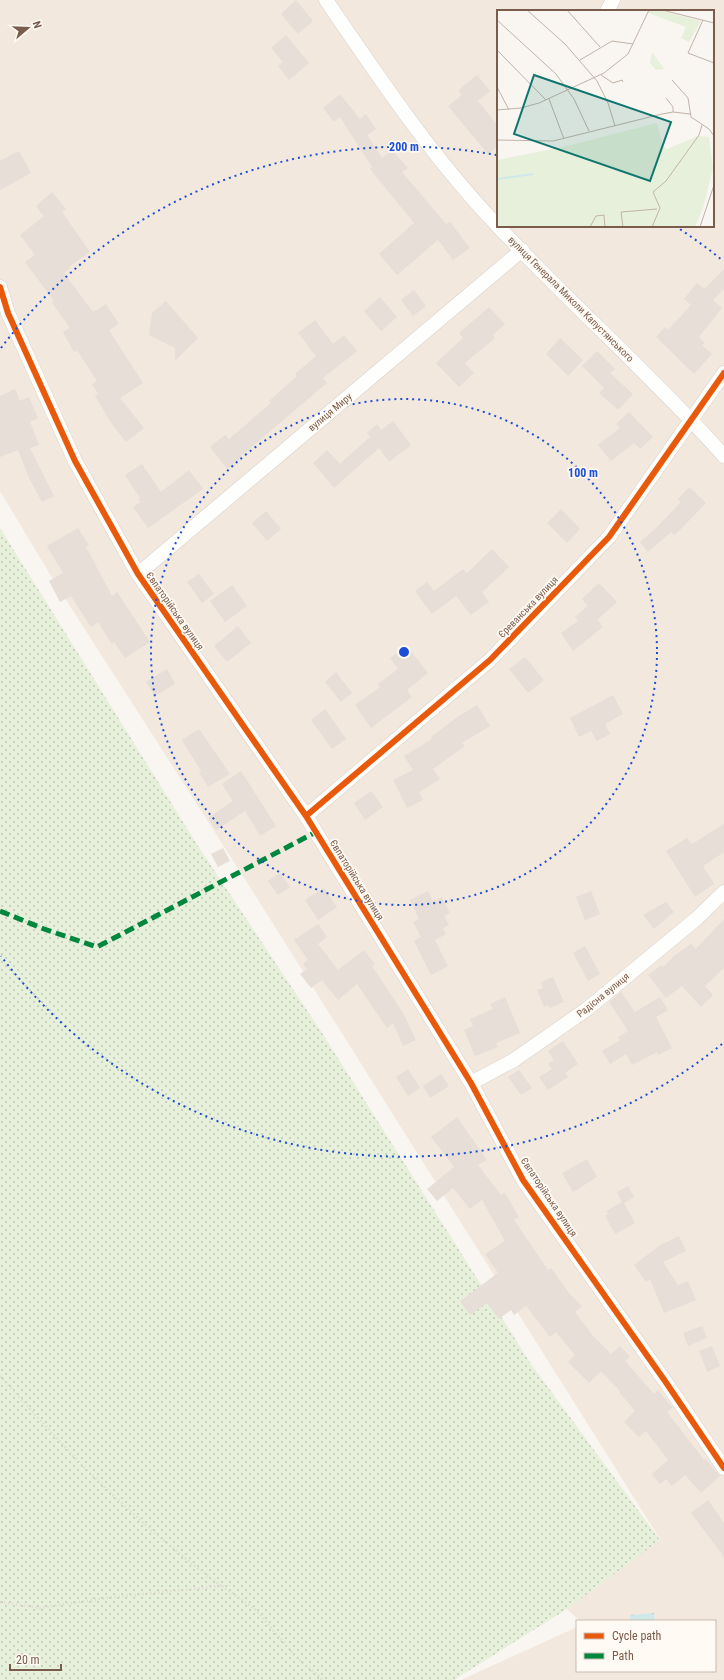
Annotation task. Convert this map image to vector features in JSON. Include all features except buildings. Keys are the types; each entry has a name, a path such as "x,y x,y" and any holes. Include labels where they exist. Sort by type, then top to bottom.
{"street":[{"name":"вулиця Генерала Миколи Капустянського","path":"326,0 386,87 439,157 496,217"},
{"path":"607,10 612,0"},
{"name":"вулиця Генерала Миколи Капустянського","path":"504,227 522,250 692,420 724,456"},
{"name":"вулиця Миру","path":"138,574 522,250"},
{"name":"Євпаторійська вулиця","path":"0,287 8,313 75,461 138,574 306,816 470,1083 523,1180 665,1381 724,1468"},
{"name":"Єреванська вулиця","path":"306,816 490,660 609,536 724,374"},
{"name":"Радісна вулиця","path":"470,1083 514,1060 587,1009 696,919 724,892"}],"path":[{"path":"0,1376 81,1464 142,1521 188,1560 256,1610 296,1657 323,1680"},
{"path":"0,1602 40,1608 104,1598 222,1586"}],"shaded area":[{"path":"0,0 724,0 724,1680 461,1680 576,1627 576,1672 716,1672 716,1620 579,1620 567,1609 660,1539 248,884 54,581 0,491"}],"green space":[{"path":"0,528 198,846 324,1036 531,1364 660,1540 567,1609 454,1680 0,1680"}],"water":[{"path":"654,1613 655,1620 630,1620 630,1615"}],"marked path":[{"path":"0,911 44,929 97,947 316,832"}],"cycle path":[{"path":"0,287 8,313 75,461 138,574 306,816 471,1083 523,1180 665,1381 724,1468"},
{"path":"306,816 490,660 609,537 724,373"}]}
